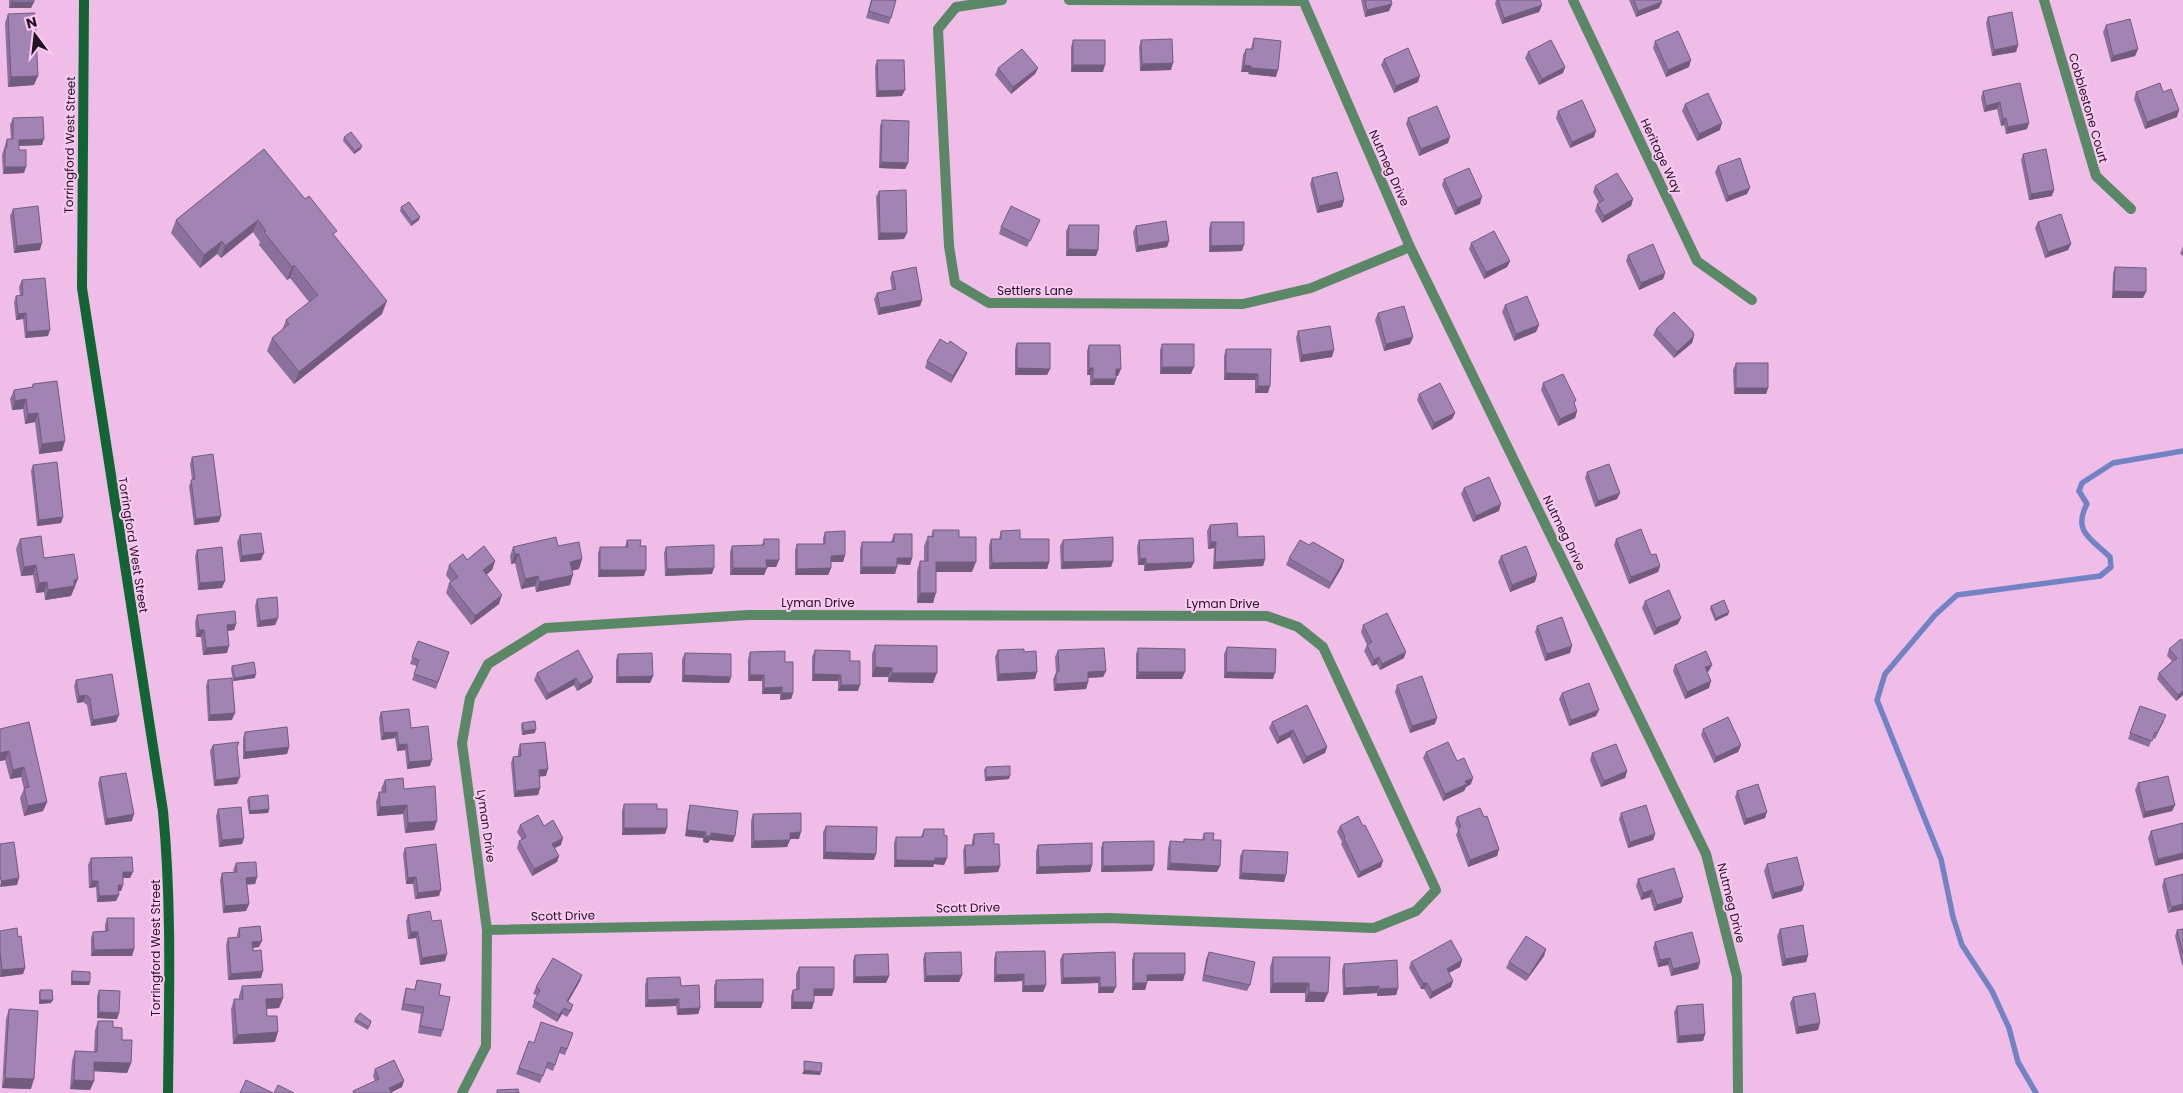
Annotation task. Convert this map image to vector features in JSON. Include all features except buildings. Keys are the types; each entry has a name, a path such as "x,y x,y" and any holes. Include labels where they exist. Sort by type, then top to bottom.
{"main road":[{"name":"Torringford West Street","path":"84,0 82,288 163,812 170,914 168,1093"}],"street":[{"name":"Settlers Lane","path":"1002,0 956,7 938,29 948,246 955,283 989,303 1243,304 1311,288 1410,247"},
{"path":"1069,0 1303,0"},
{"name":"Nutmeg Drive","path":"1303,0 1410,247 1706,854 1737,977 1738,1093"},
{"name":"Heritage Way","path":"1574,0 1697,261 1752,300"},
{"name":"Cobblestone Court","path":"2044,0 2096,176 2131,209"},
{"name":"Lyman Drive","path":"462,1093 486,1046 487,930 462,743 470,698 488,664 546,628 748,615 1267,616 1298,627 1323,647 1436,890"},
{"name":"Scott Drive","path":"487,930 1108,918 1374,928 1416,911 1436,890"}],"waterway":[{"path":"2036,1093 2018,1062 2009,1028 1992,991 1962,945 1953,917 1941,859 1877,700 1885,674 1935,615 1957,595 2100,576 2111,567 2110,557 2091,540 2083,528 2083,514 2087,504 2079,491 2082,483 2113,463 2183,451"}]}
